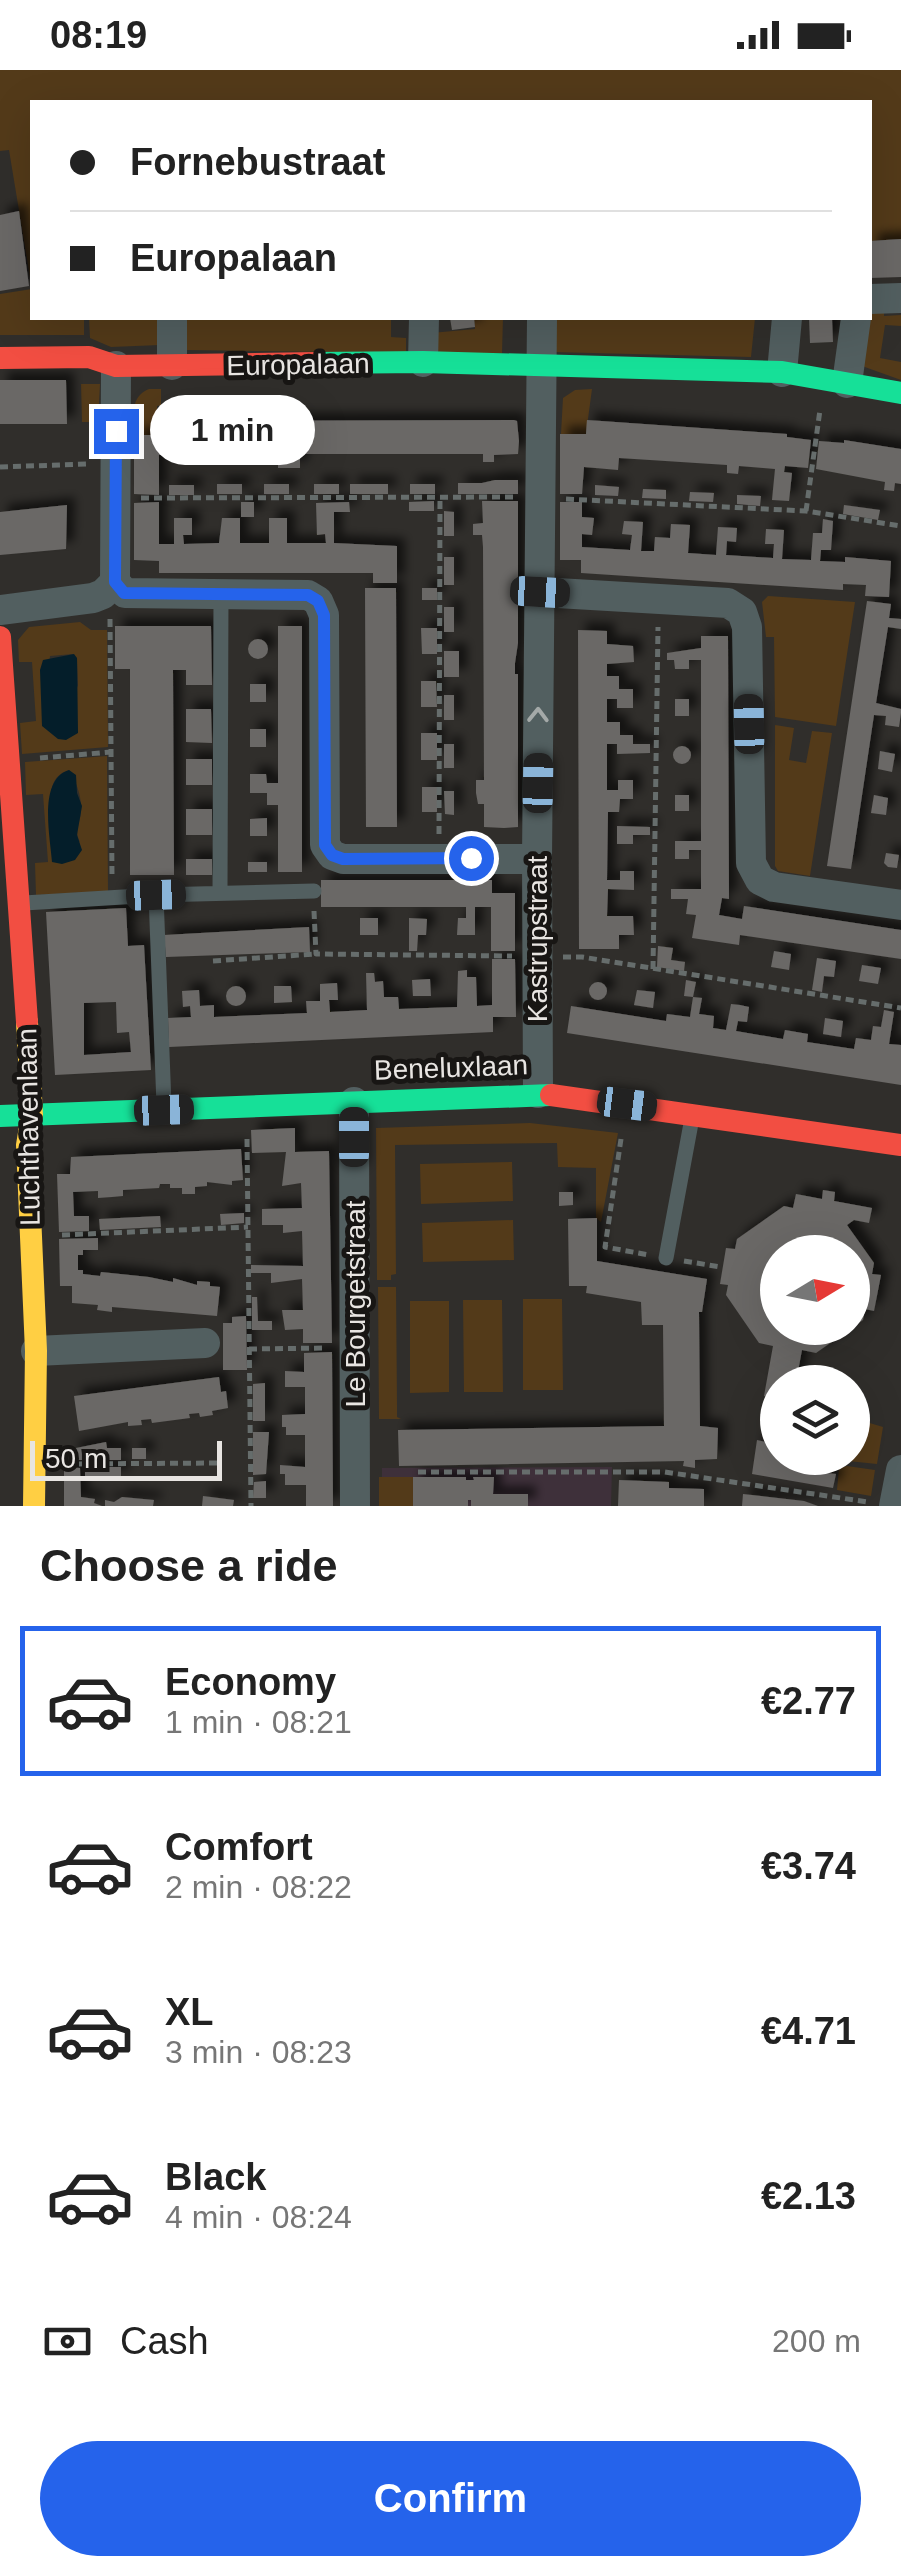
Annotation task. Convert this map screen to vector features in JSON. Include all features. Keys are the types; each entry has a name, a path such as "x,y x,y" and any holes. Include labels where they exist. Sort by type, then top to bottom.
{"street":[{"path":"872,298 901,298"},
{"path":"172,320 172,366"},
{"path":"424,320 424,362"},
{"path":"542,320 542,366"},
{"path":"782,372 787,320"},
{"path":"836,381 855,320"},
{"name":"Europalaan","path":"0,358 90,357 116,366 424,362 782,372 901,392"},
{"path":"112,584 116,366"},
{"name":"Kastrupstraat","path":"538,1093 526,956 536,859 542,366"},
{"path":"112,584 124,593 308,595 318,601 324,615 325,845 332,855 343,859 536,859"},
{"path":"0,610 93,598 112,584"},
{"path":"540,592 728,602 742,612 747,627 751,864 760,880 774,887 901,906"},
{"name":"Luchthavenlaan","path":"0,636 32,1115 26,1145 36,1351 34,1506"},
{"name":"Beneluxlaan","path":"0,1116 538,1093 901,1145"},
{"name":"Le Bourgetstraat","path":"354,1102 356,1506"},
{"path":"36,1351 206,1343"},
{"path":"894,1506 901,1470"}],"lane":[{"path":"220,893 222,594"},
{"path":"20,903 112,896 314,891"},
{"path":"156,895 164,1110"},
{"path":"666,1258 693,1114"}],"path":[{"path":"806,511 836,381"},
{"path":"0,468 116,464"},
{"path":"439,858 440,497"},
{"path":"116,498 540,497 806,511 901,526"},
{"path":"112,584 112,896"},
{"path":"652,969 658,635"},
{"path":"10,760 111,752"},
{"path":"314,891 316,954"},
{"path":"214,961 316,954 582,958 901,1008"},
{"path":"627,1104 605,1248 721,1266"},
{"path":"246,1106 251,1506"},
{"path":"30,1237 248,1226"},
{"path":"250,1348 355,1348"},
{"path":"35,1464 218,1463"},
{"path":"418,1472 665,1472 894,1506"}],"shaded area":[{"path":"0,70 901,70 901,239 872,241 872,100 30,100 30,277 9,150 0,151"},
{"path":"30,289 30,320 84,320 84,335 0,335 0,294"},
{"path":"884,310 884,316 901,315 901,326 885,325 880,358 901,362 901,380 862,366 872,312"},
{"path":"89,320 160,320 160,345 111,347 90,338"},
{"path":"183,320 391,320 391,337 406,338 406,353 185,350"},
{"path":"474,320 503,320 502,353 439,353 431,333 475,329"},
{"path":"547,320 755,320 751,357 552,352"},
{"path":"81,384 100,384 98,422 82,422"},
{"path":"149,389 161,389 158,435 134,435 135,402"},
{"path":"592,389 586,434 561,434 563,398 575,390"},
{"path":"768,596 855,602 836,726 775,717 774,637 766,637 762,602"},
{"path":"80,622 91,630 107,630 108,747 22,754 20,723 36,721 32,662 19,662 18,640 29,627","holes":["73,654 77,659 78,686 43,726 50,656"]},
{"path":"775,725 794,728 789,760 806,763 812,731 832,733 810,876 778,871 775,866"},
{"path":"107,756 108,891 36,895 35,863 48,862 43,794 26,795 25,762","holes":["69,770 81,800 77,830 80,842 49,819 53,783"]},
{"path":"530,1123 618,1133 601,1222 596,1218 596,1168 558,1167 557,1143 395,1145 396,1274 391,1275 391,1280 377,1280 376,1128"},
{"path":"512,1162 513,1201 421,1204 420,1164"},
{"path":"513,1220 514,1260 423,1262 422,1223"},
{"path":"378,1287 396,1287 397,1417 401,1419 379,1419"},
{"path":"523,1299 562,1299 563,1390 523,1390"},
{"path":"463,1300 502,1300 503,1392 464,1392"},
{"path":"410,1301 449,1301 449,1392 410,1393"},
{"path":"870,1423 883,1427 877,1464 870,1463"},
{"path":"612,1467 611,1506 382,1506 382,1468"},
{"path":"870,1469 875,1470 871,1496 837,1490 838,1475 870,1475"},
{"path":"379,1477 413,1477 413,1506 379,1506"}],"water":[{"path":"74,654 78,733 66,740 58,739 42,726 40,670 43,660"},
{"path":"69,770 76,775 82,806 77,835 82,850 75,860 62,864 52,862 49,796 59,776"}],"building":[{"path":"19,211 29,286 0,291 0,215"},
{"path":"901,239 901,277 872,278 872,241"},
{"path":"450,320 474,320 475,327 452,330"},
{"path":"809,320 832,320 833,342 810,343"},
{"path":"0,380 66,380 67,424 0,424"},
{"path":"514,420 519,441 518,454 494,455 494,462 483,462 483,454 300,454 300,468 278,468 278,455 264,455 264,463 253,463 253,455 215,455 215,464 205,464 205,455 159,455 159,495 134,494 134,435 158,435 159,421"},
{"path":"587,420 787,434 811,440 808,468 785,466 784,472 792,473 789,501 772,500 775,469 739,466 738,474 727,473 727,465 619,458 618,470 584,467 582,494 560,494 560,434 586,434"},
{"path":"844,440 901,449 901,484 895,483 894,491 884,490 885,482 816,469 819,441"},
{"path":"518,480 518,494 458,494 458,483"},
{"path":"217,484 242,484 242,494 217,494"},
{"path":"264,484 289,484 289,494 264,494"},
{"path":"314,484 339,484 339,494 314,494"},
{"path":"350,484 388,484 388,494 350,494"},
{"path":"410,484 435,484 435,494 410,494"},
{"path":"169,485 194,485 194,495 169,495"},
{"path":"595,485 619,487 618,496 595,495"},
{"path":"643,489 666,490 666,499 642,498"},
{"path":"690,492 714,493 713,502 689,501"},
{"path":"737,495 761,496 760,506 737,504"},
{"path":"434,501 434,511 409,511 409,502"},
{"path":"482,501 518,501 518,827 484,827 484,804 478,804 476,793 476,780 484,780 483,547 482,535 473,535 473,524 483,523"},
{"path":"159,502 159,544 174,544 174,518 192,518 192,535 183,535 184,544 219,543 222,518 240,518 240,543 269,543 269,518 287,518 287,543 326,543 325,534 317,535 316,503 349,502 350,512 334,512 334,543 397,546 397,583 373,583 373,573 159,573 159,561 134,560 134,503"},
{"path":"241,502 254,502 254,517 241,517"},
{"path":"560,502 582,502 582,517 594,518 592,535 582,534 582,547 630,550 632,535 622,534 624,521 643,522 641,551 654,551 655,537 670,538 671,524 690,525 688,553 716,555 718,527 737,528 736,542 727,541 726,555 773,558 774,544 765,544 766,529 784,530 782,559 811,560 813,533 822,533 823,519 833,521 831,550 821,550 820,561 845,562 845,557 891,561 889,597 865,596 866,585 843,584 843,590 581,573 581,560 560,560"},
{"path":"67,505 66,549 0,555 0,512"},
{"path":"844,505 880,510 878,520 843,514"},
{"path":"444,511 454,512 454,536 444,536"},
{"path":"444,557 454,557 454,585 444,585"},
{"path":"365,588 396,588 397,827 366,827"},
{"path":"422,588 437,588 437,600 422,600"},
{"path":"867,601 891,604 889,618 901,619 901,629 888,627 876,703 901,709 901,713 899,727 885,725 886,716 874,715 851,869 827,866"},
{"path":"444,607 454,607 454,632 444,632"},
{"path":"115,626 211,626 212,685 186,685 186,670 173,670 174,875 130,875 130,669 115,669"},
{"path":"278,626 302,626 302,872 278,872 278,805 267,805 267,793 250,793 250,774 266,774 267,783 278,783"},
{"path":"421,628 437,628 437,654 422,654"},
{"path":"578,630 607,631 607,644 633,646 634,662 607,664 607,676 619,676 619,689 633,689 633,708 617,708 617,699 607,699 607,722 620,722 620,735 633,735 633,744 650,744 650,753 617,754 617,744 607,744 607,790 618,790 618,780 633,780 633,799 620,799 619,812 608,812 607,880 620,880 620,871 634,871 634,890 608,889 607,916 633,916 634,935 619,935 619,949 579,949"},
{"path":"701,636 728,636 729,899 722,898 719,915 742,919 744,906 901,930 901,959 740,935 739,945 692,938 696,915 686,914 688,899 671,899 671,889 701,889 701,850 689,850 689,859 675,859 675,841 701,841 701,660 689,660 689,669 675,669 674,660 667,660 667,653 701,648"},
{"path":"258,639 268,649 258,659 248,649"},
{"path":"444,651 459,651 459,677 444,677"},
{"path":"421,681 436,681 437,707 421,707"},
{"path":"250,684 266,684 266,702 250,702"},
{"path":"444,695 454,695 454,720 444,720"},
{"path":"675,699 689,699 689,716 675,716"},
{"path":"186,709 211,709 212,743 186,742"},
{"path":"250,729 266,729 266,747 250,747"},
{"path":"421,733 437,733 437,760 421,760"},
{"path":"444,744 454,744 454,768 444,768"},
{"path":"682,746 691,755 682,764 673,755"},
{"path":"880,751 895,754 892,772 878,769"},
{"path":"186,759 212,759 212,785 186,785"},
{"path":"422,787 437,787 437,812 422,812"},
{"path":"444,791 454,791 454,815 445,814"},
{"path":"675,795 689,795 689,811 675,811"},
{"path":"874,795 888,798 886,815 871,813"},
{"path":"186,809 212,809 212,835 186,835"},
{"path":"267,818 267,836 250,836 250,819"},
{"path":"617,826 650,827 650,835 633,835 633,844 617,844"},
{"path":"886,853 899,855 897,868 884,863"},
{"path":"186,859 212,859 212,875 186,875"},
{"path":"248,862 267,862 267,872 248,872"},
{"path":"321,880 492,880 492,893 515,893 515,951 491,951 491,907 475,907 475,935 457,935 458,918 466,918 466,907 321,907"},
{"path":"126,908 128,946 144,945 151,1070 55,1075 46,912","holes":["116,1002 117,1033 129,1032 131,1052 84,1055 84,1003"]},
{"path":"360,918 378,918 378,935 360,935"},
{"path":"409,918 427,919 426,935 418,935 417,951 409,951"},
{"path":"309,927 310,952 166,957 164,935"},
{"path":"658,946 673,948 671,960 685,962 684,971 657,967"},
{"path":"774,951 791,954 789,970 771,967"},
{"path":"817,958 836,961 834,977 824,976 822,992 812,990"},
{"path":"492,959 515,959 516,1017 493,1017 493,1032 169,1047 168,1018 191,1017 190,1006 183,1007 182,991 199,990 200,1006 214,1005 214,1017 307,1013 306,1001 320,1001 320,984 337,983 338,1000 329,1000 330,1012 367,1010 366,973 374,973 375,982 383,981 384,997 398,997 399,1009 457,1007 458,971 467,970 467,977 476,977 477,1006 492,1005"},
{"path":"862,965 881,968 878,984 859,981"},
{"path":"430,979 431,996 413,996 412,980"},
{"path":"686,980 696,982 693,997 684,996"},
{"path":"598,982 607,991 598,1000 589,991"},
{"path":"236,986 246,996 236,1006 226,996"},
{"path":"274,986 291,986 292,1002 274,1003"},
{"path":"637,990 655,992 653,1008 634,1005"},
{"path":"693,997 702,998 699,1014 714,1016 713,1028 726,1030 731,1004 740,1005 749,1007 747,1022 738,1021 736,1031 783,1039 785,1030 808,1034 807,1042 854,1049 856,1038 871,1040 873,1026 881,1027 884,1010 894,1012 889,1044 901,1045 901,1085 567,1033 571,1006 666,1021 667,1014 690,1017"},
{"path":"825,1018 843,1021 841,1037 823,1034"},
{"path":"295,1128 295,1152 329,1151 332,1343 303,1343 303,1329 285,1330 282,1310 303,1310 302,1279 271,1283 271,1273 251,1273 251,1265 303,1266 302,1231 283,1233 283,1225 262,1225 262,1209 302,1208 301,1183 282,1186 286,1152 252,1153 251,1130"},
{"path":"241,1149 243,1180 232,1181 232,1185 207,1182 207,1186 195,1187 195,1194 182,1194 182,1188 170,1188 170,1184 123,1190 123,1196 112,1197 98,1198 98,1191 73,1192 74,1216 89,1216 89,1231 59,1232 57,1174 70,1174 71,1157"},
{"path":"823,1190 835,1192 834,1201 872,1208 869,1223 854,1220 847,1225 854,1235 760,1235 759,1343 726,1295 728,1285 720,1284 726,1248 735,1249 737,1239 784,1206 793,1208 796,1194 822,1199"},
{"path":"559,1192 573,1192 573,1205 559,1206"},
{"path":"244,1213 244,1223 221,1225 220,1214"},
{"path":"160,1216 161,1227 100,1230 99,1219"},
{"path":"597,1218 597,1261 707,1279 699,1312 700,1426 718,1428 717,1459 695,1460 695,1468 683,1466 684,1461 399,1466 398,1430 664,1426 663,1325 642,1325 641,1302 586,1293 587,1286 569,1286 568,1219"},
{"path":"98,1238 98,1250 83,1250 83,1255 78,1255 78,1270 83,1270 83,1274 100,1276 101,1272 173,1282 173,1278 197,1285 197,1281 210,1282 210,1286 220,1287 217,1316 112,1307 112,1312 97,1310 98,1305 72,1303 72,1286 60,1286 59,1239"},
{"path":"870,1257 874,1263 872,1274 881,1275 874,1311 870,1310"},
{"path":"252,1297 257,1297 258,1321 272,1321 272,1330 252,1330"},
{"path":"246,1316 247,1370 223,1370 223,1323 232,1323 232,1317"},
{"path":"768,1345 828,1345 816,1353 802,1350 799,1365 770,1365 773,1346"},
{"path":"332,1352 333,1506 306,1506 306,1485 285,1485 285,1474 280,1474 280,1465 305,1467 305,1435 286,1435 282,1415 305,1414 305,1387 285,1387 285,1371 304,1372 304,1353"},
{"path":"219,1377 228,1408 212,1411 213,1415 189,1414 190,1418 152,1423 151,1419 141,1420 142,1425 128,1426 128,1422 79,1431 74,1396"},
{"path":"265,1383 265,1421 253,1421 253,1384"},
{"path":"253,1432 269,1432 266,1474 253,1475"},
{"path":"757,1440 760,1475 836,1475 833,1488 752,1474"},
{"path":"106,1442 107,1448 121,1448 121,1460 72,1460 71,1449"},
{"path":"132,1448 146,1448 146,1459 132,1459"},
{"path":"64,1467 80,1468 81,1497 95,1499 94,1503 102,1506 64,1506"},
{"path":"85,1467 121,1467 121,1478 85,1478"},
{"path":"413,1477 494,1477 493,1494 528,1494 528,1506 471,1506 468,1500 468,1506 413,1506"},
{"path":"619,1480 669,1482 669,1488 704,1489 704,1506 618,1506"},
{"path":"266,1481 266,1498 253,1498 254,1482"},
{"path":"743,1494 804,1501 818,1506 742,1506"},
{"path":"203,1496 234,1500 233,1506 202,1506"},
{"path":"122,1497 154,1500 153,1506 105,1506 105,1500 114,1502"}],"traffic: fast":[{"path":"315,363 423,362 782,372 901,393"},
{"path":"0,1116 551,1095"}],"traffic: slow":[{"path":"27,1022 32,1115 27,1145 36,1351 34,1506"}],"traffic: jam":[{"path":"0,358 89,357 116,366 315,363"},
{"path":"0,637 27,1022"},
{"path":"551,1095 901,1145"}],"route":[{"path":"116,431 115,582 124,593 308,595 318,601 324,615 325,845 332,855 343,859 471,858"}]}
